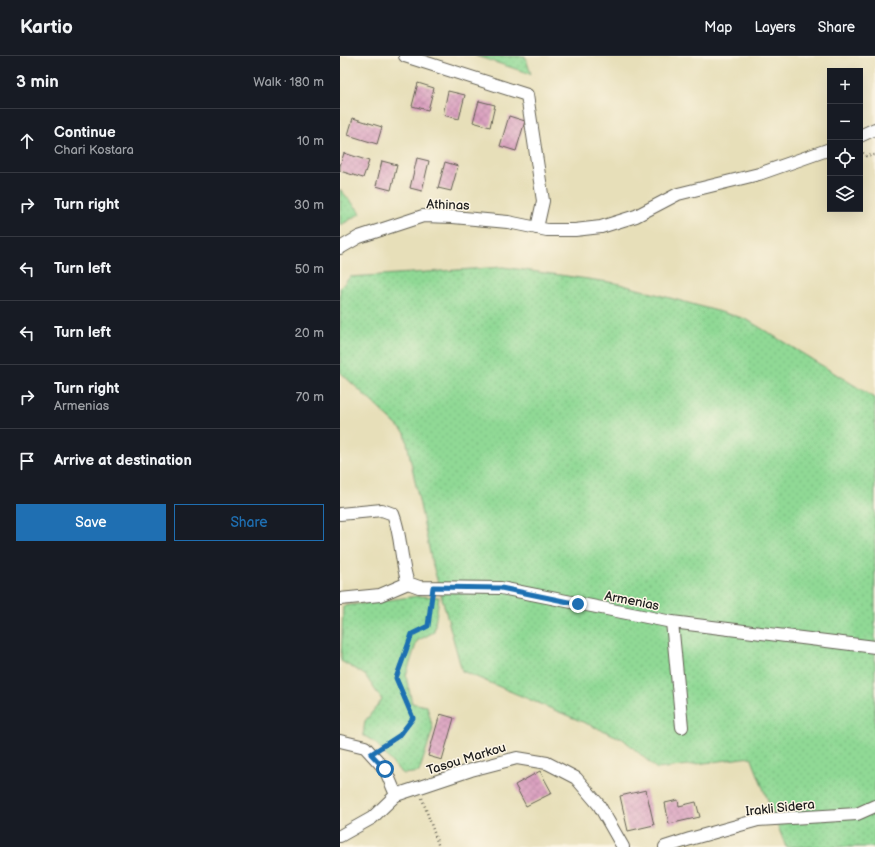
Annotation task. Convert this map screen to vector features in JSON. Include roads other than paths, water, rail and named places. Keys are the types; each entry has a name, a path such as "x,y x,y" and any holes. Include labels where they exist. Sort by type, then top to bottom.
{"street":[{"path":"405,56 527,95 543,201 537,228"},
{"path":"863,135 875,129"},
{"name":"Athinas","path":"340,248 359,237 423,216 508,222 547,230 575,230 601,226 636,216 678,194 759,174 827,150"},
{"path":"340,514 382,510 393,514 397,525 404,572 408,583 380,595 340,600"},
{"name":"Armenias","path":"408,583 419,587 501,588 672,622 875,647"},
{"path":"672,622 682,728"},
{"path":"340,741 365,747 385,769 396,795"},
{"name":"Tasou Markou","path":"340,836 372,818 396,795 471,770 517,758 547,763 576,778 599,805 623,847"},
{"name":"Irakli Sidera","path":"665,847 758,820 857,814 875,806"}]}
